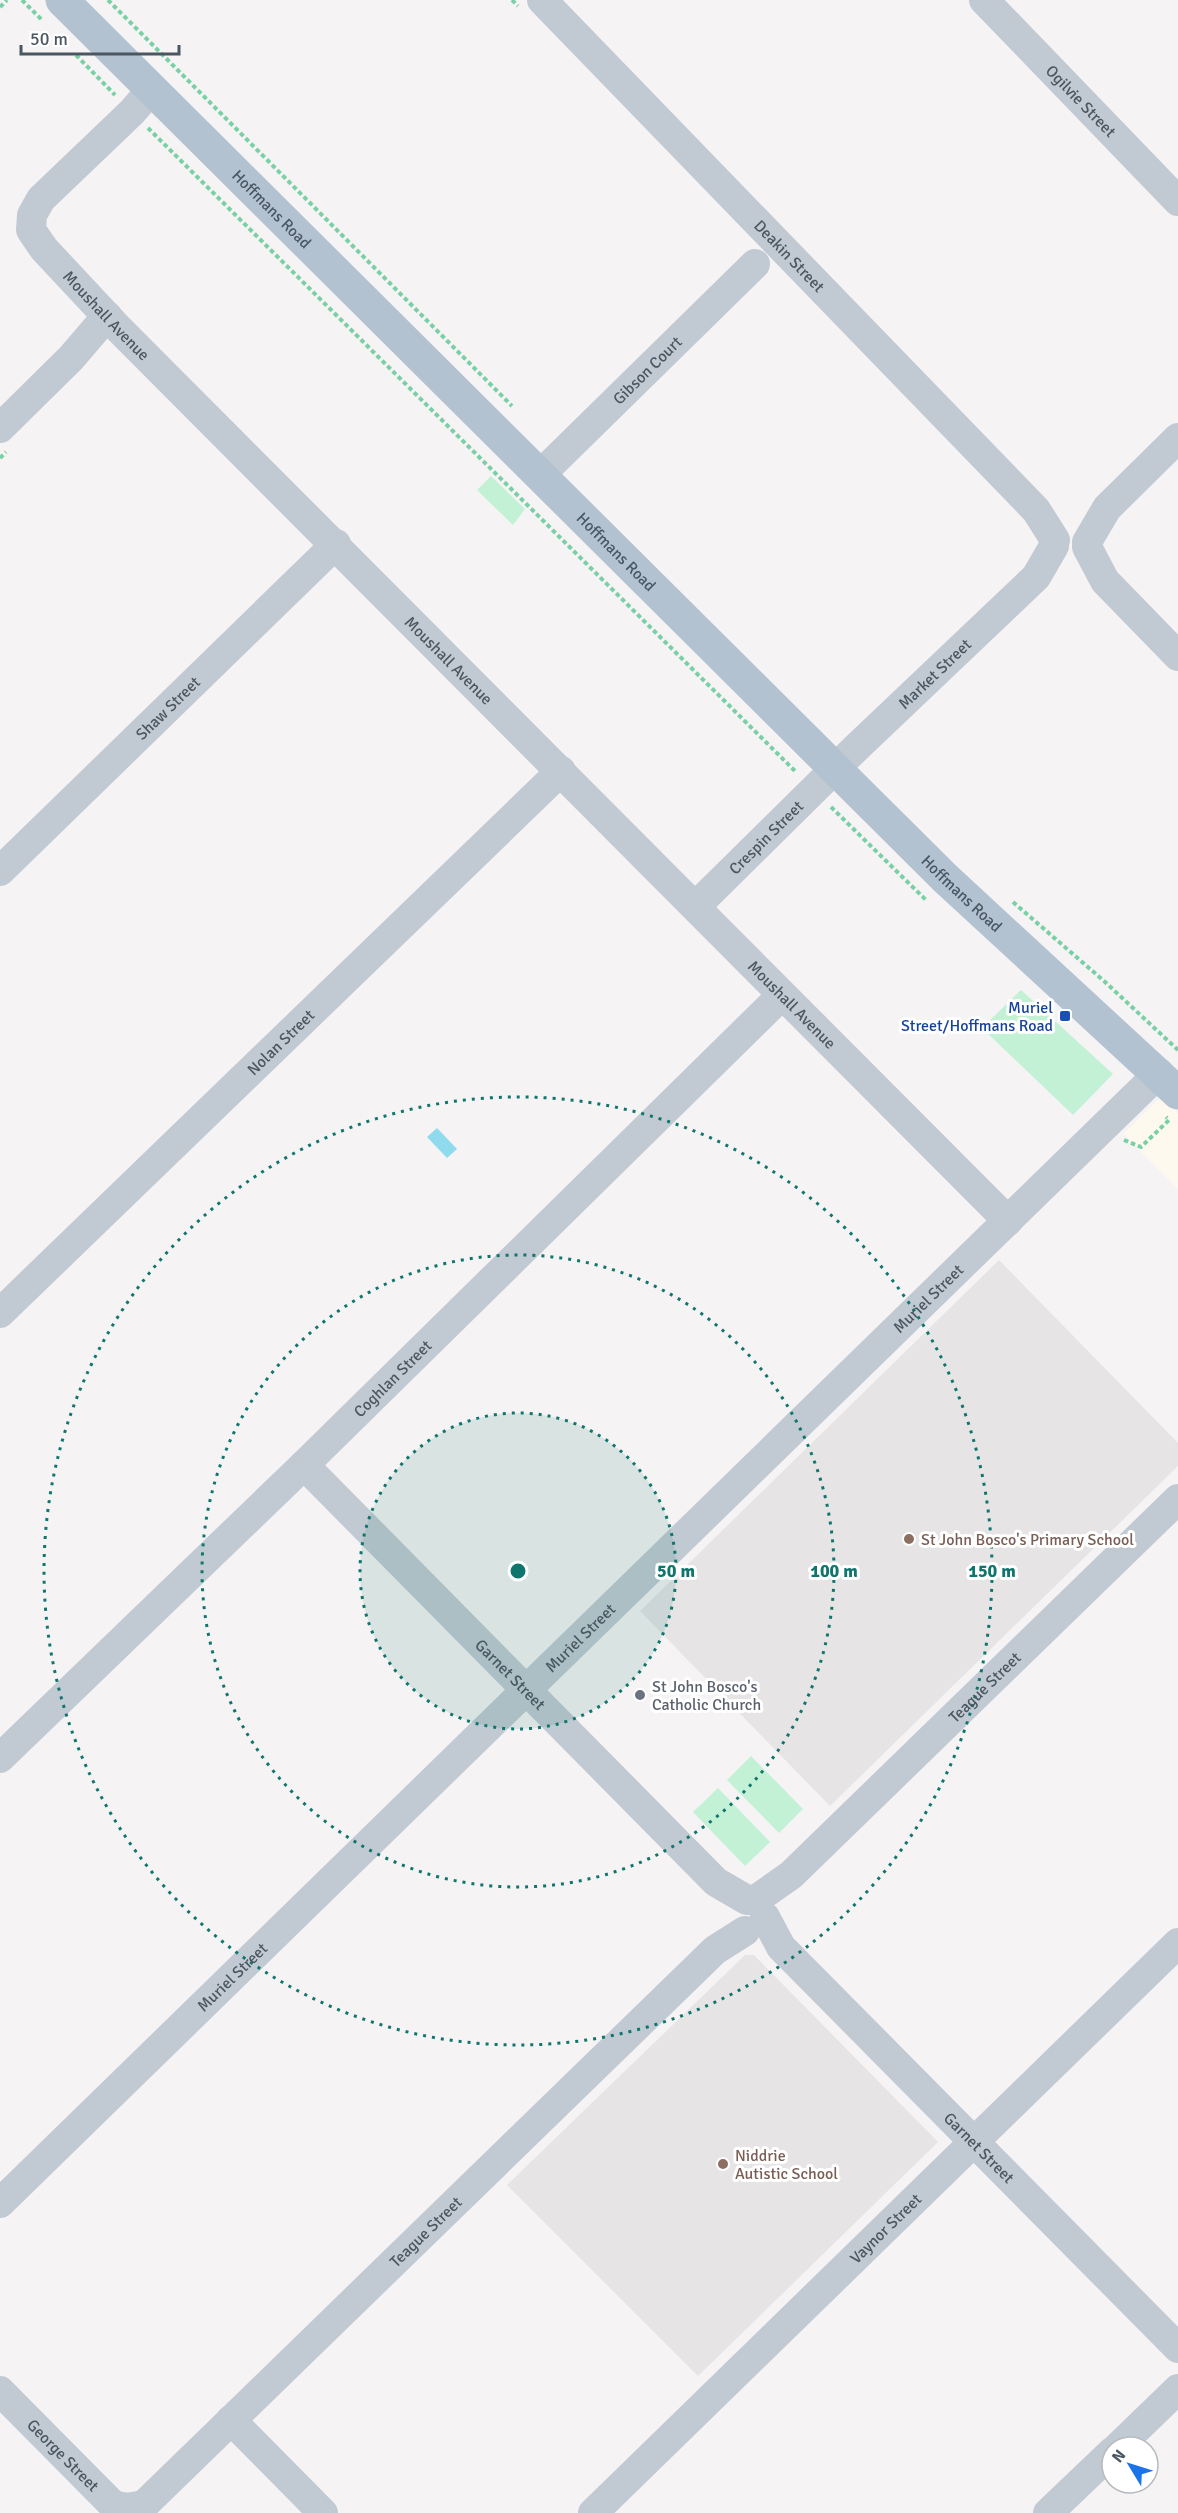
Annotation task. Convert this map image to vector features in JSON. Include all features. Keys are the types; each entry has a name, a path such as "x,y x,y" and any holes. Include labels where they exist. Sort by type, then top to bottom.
{"main road":[{"name":"Hoffmans Road","path":"62,0 945,878 1172,1072"}],"street":[{"name":"Ogilvie Street","path":"984,0 1178,201"},
{"name":"Deakin Street","path":"531,4 1071,544"},
{"name":"Moushall Avenue","path":"152,89 132,112 41,199 32,215 31,230 44,249 111,321 336,544 1008,1221"},
{"name":"Gibson Court","path":"540,475 755,264"},
{"path":"0,428 111,321"},
{"name":"Market Street","path":"834,770 1071,544 1178,438"},
{"name":"Shaw Street","path":"0,871 336,544"},
{"path":"1071,544 1178,656"},
{"name":"Crespin Street","path":"696,906 834,770"},
{"name":"Nolan Street","path":"0,1313 561,771"},
{"name":"Coghlan Street","path":"0,1758 304,1466 782,995"},
{"name":"Muriel Street","path":"0,2203 1008,1221 1172,1072"},
{"name":"Garnet Street","path":"304,1466 1178,2348"},
{"name":"Teague Street","path":"132,2508 145,2504 1178,1499"},
{"name":"Vaynor Street","path":"593,2513 1178,1943"},
{"name":"George Street","path":"0,2391 112,2504 121,2508 132,2508"},
{"path":"1133,2435 1174,2402"},
{"path":"231,2420 323,2513"},
{"path":"1048,2513 1100,2463"}],"path":[{"path":"0,7 8,0"},
{"path":"108,0 519,414"},
{"path":"512,0 531,4"},
{"path":"1012,900 1104,981 1172,1072"}],"shaded area":[{"path":"1162,1096 1178,1113 1178,1189 1123,1134"},
{"name":"St John Bosco's Primary School","path":"999,1260 1178,1443 1178,1466 830,1806 640,1611"},
{"name":"Niddrie Autistic School","path":"745,1955 754,1955 938,2142 698,2376 507,2185"}],"green space":[{"path":"491,476 525,509 513,525 477,490"},
{"path":"1021,990 1113,1074 1073,1115 982,1028"},
{"path":"751,1756 803,1809 779,1833 727,1780"},
{"path":"718,1788 770,1842 745,1866 693,1812"}],"water":[{"path":"437,1128 457,1149 447,1158 427,1137"}],"place":[{"name":"Muriel Street/Hoffmans Road","path":"1065,1016"},
{"name":"St John Bosco's Primary School","path":"909,1539"},
{"name":"St John Bosco's Catholic Church","path":"640,1695"},
{"name":"Niddrie Autistic School","path":"723,2164"}]}
